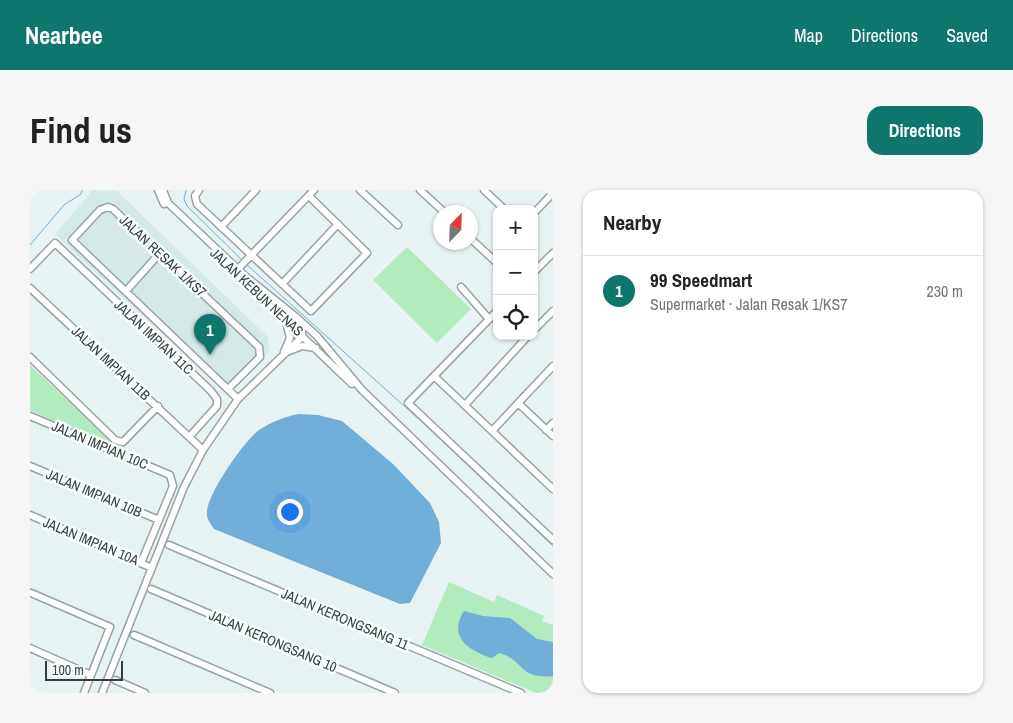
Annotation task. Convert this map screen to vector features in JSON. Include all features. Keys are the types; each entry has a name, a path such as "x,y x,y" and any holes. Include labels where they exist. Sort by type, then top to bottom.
{"street":[{"name":"JALAN KEBUN NENAS","path":"158,190 164,203 354,385 362,390"},
{"name":"JALAN KEBUN NENAS","path":"163,190 168,203 232,263 236,271 244,275 289,311 317,336 362,390 553,574"},
{"path":"199,190 194,198 196,204 311,311 367,253 309,196"},
{"path":"221,227 256,190"},
{"path":"236,271 314,190"},
{"path":"360,190 398,225"},
{"path":"420,190 436,205"},
{"path":"484,190 500,205"},
{"path":"538,208 550,194"},
{"name":"JALAN RESAK 1/KS7","path":"228,389 260,357 259,347 113,209 108,207 100,210 72,240 238,399"},
{"path":"282,284 338,224"},
{"name":"JALAN IMPIAN 11C","path":"30,269 55,243 217,399 217,406 191,437"},
{"path":"478,244 493,256"},
{"path":"126,291 160,253"},
{"path":"538,268 553,253"},
{"path":"232,263 245,262"},
{"path":"244,275 245,262"},
{"path":"461,287 489,319"},
{"name":"JALAN IMPIAN 11B","path":"30,288 204,449"},
{"path":"102,693 184,487 204,449 238,399 283,353 301,338 301,327 289,311"},
{"path":"538,326 553,311"},
{"path":"493,315 408,403 552,537"},
{"path":"283,353 290,338 286,320"},
{"path":"302,334 313,338 329,351"},
{"path":"465,405 524,340"},
{"path":"283,353 302,346 317,348"},
{"path":"30,357 115,440 123,442 158,406"},
{"path":"492,431 553,366"},
{"path":"434,376 553,489"},
{"path":"518,403 553,436"},
{"name":"JALAN IMPIAN 10C","path":"30,416 170,475 173,486 159,520"},
{"path":"546,430 553,423"},
{"name":"JALAN IMPIAN 10B","path":"30,466 159,520"},
{"name":"JALAN IMPIAN 10A","path":"30,515 152,568"},
{"path":"141,563 159,520"},
{"name":"JALAN KERONGSANG 11","path":"169,545 521,693"},
{"name":"JALAN KERONGSANG 10","path":"152,589 396,693"},
{"path":"31,593 110,627 84,693"},
{"path":"134,635 270,693"},
{"path":"30,648 91,675"},
{"path":"116,680 145,693"}],"shaded area":[{"path":"93,190 117,191 268,337 269,351 228,395 55,234"}],"green space":[{"path":"407,247 471,309 437,343 373,280"},
{"path":"30,365 111,441 107,445 30,410"},
{"path":"449,582 494,602 497,595 544,616 542,621 553,625 553,693 536,693 422,645"}],"water":[{"path":"298,414 318,415 342,421 393,464 430,503 439,522 441,543 410,603 400,604 214,529 210,523 207,516 209,503 220,480 244,445 264,427 278,420"},
{"path":"464,611 483,616 510,618 537,639 553,642 553,676 533,675 507,656 499,653 492,658 469,647 463,642 458,628 459,620"}],"waterway":[{"path":"30,245 64,205 81,194 82,190"},
{"path":"186,190 184,199 187,206 242,260"},
{"path":"246,264 422,422 553,546"}],"place":[{"name":"99 Speedmart","path":"210,355"}]}
